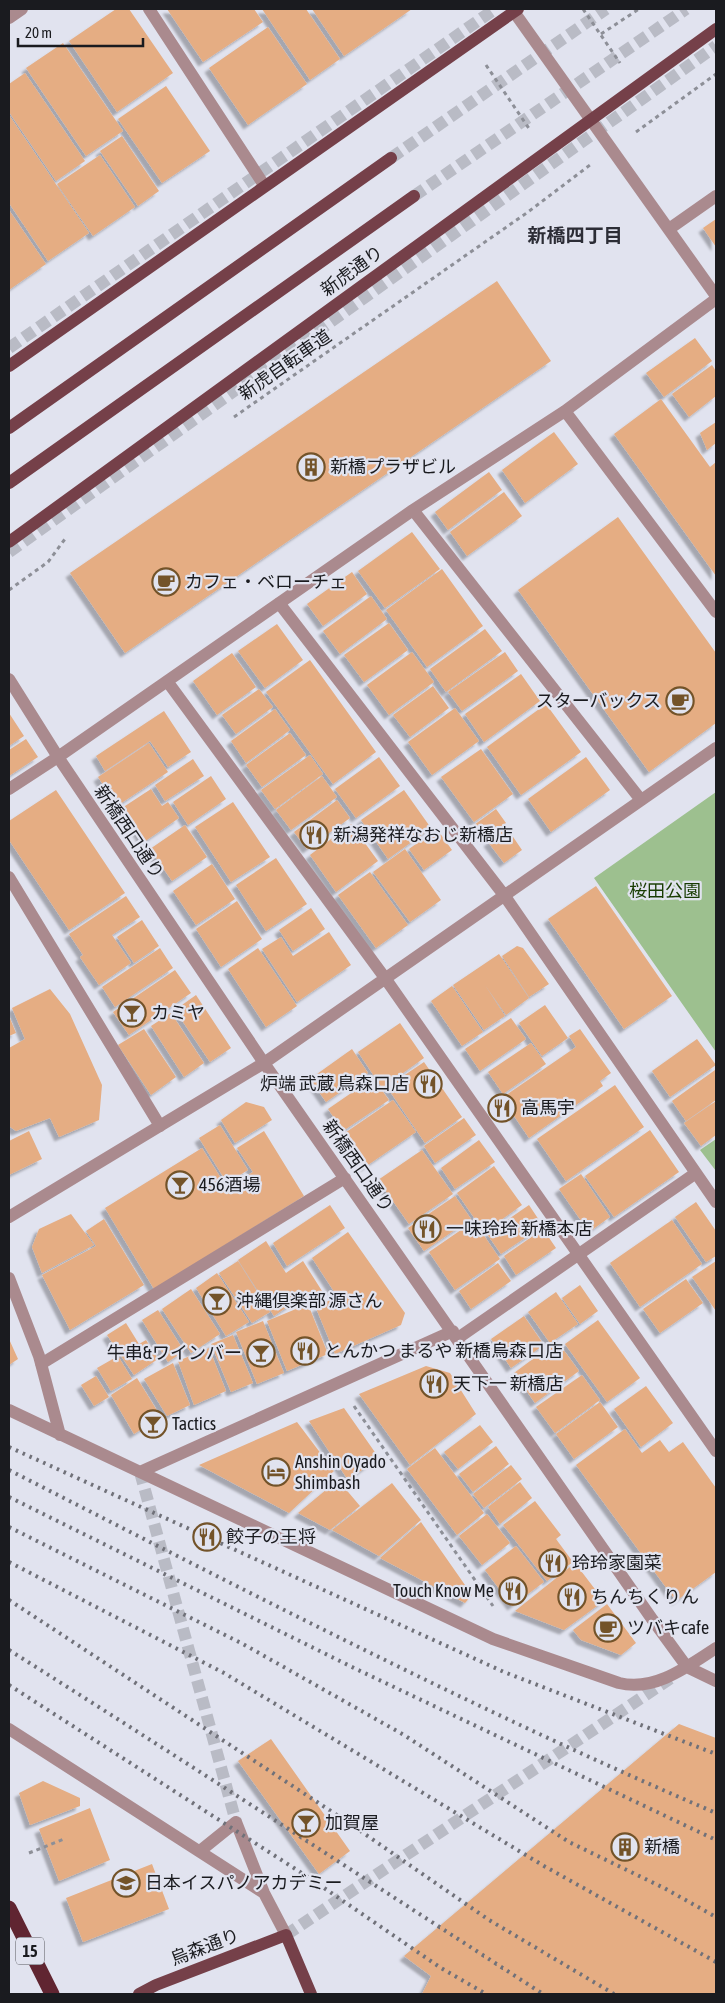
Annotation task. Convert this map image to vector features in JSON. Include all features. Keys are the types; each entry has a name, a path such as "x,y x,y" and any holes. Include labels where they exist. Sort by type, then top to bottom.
{"highway":[{"name":"15","path":"9,1908 52,1994"}],"main road":[{"path":"9,366 515,10"},
{"name":"新虎通り","path":"9,542 716,29"},
{"path":"9,428 391,158"},
{"path":"9,483 414,196"},
{"path":"286,1935 311,1994"},
{"name":"烏森通り","path":"138,1994 156,1985 286,1935"}],"street":[{"path":"9,18 22,9"},
{"path":"150,9 264,185"},
{"path":"9,789 58,757 413,510 565,411 716,298 515,10"},
{"path":"669,229 716,196"},
{"path":"565,411 716,612"},
{"path":"413,510 641,800"},
{"path":"279,603 504,895 716,1202"},
{"name":"新橋西口通り","path":"9,679 58,757 264,1064 456,1335 687,1667"},
{"path":"167,681 385,978 716,1451"},
{"path":"9,1217 264,1064 716,748"},
{"path":"9,877 160,1126"},
{"path":"140,1472 456,1335 696,1173"},
{"path":"41,1364 345,1178"},
{"path":"9,1278 41,1364 60,1435"},
{"path":"9,1410 493,1640 632,1687 650,1685 687,1667 716,1648"},
{"path":"687,1667 716,1681"},
{"path":"9,1729 264,1893"},
{"path":"200,1851 236,1822 264,1893 286,1935"}],"path":[{"path":"583,9 620,63"},
{"path":"601,34 639,9"},
{"path":"482,60 534,136"},
{"path":"631,136 716,74"},
{"name":"新虎自転車道","path":"233,418 528,212 583,170"},
{"path":"9,590 48,562 69,533"},
{"path":"350,1401 492,1602 494,1608"},
{"path":"29,1853 64,1839"}],"green space":[{"name":"桜田公園","path":"716,792 716,1052 594,878"},
{"path":"716,1139 716,1171 700,1150"}],"building":[{"path":"116,9 129,9 173,73 117,112 69,41"},
{"path":"167,9 254,9 263,22 203,62"},
{"path":"262,9 306,9 340,59 310,80"},
{"path":"312,9 412,9 344,56"},
{"path":"268,27 307,84 248,125 209,68"},
{"path":"63,43 123,131 86,156 26,68"},
{"path":"25,73 85,161 56,181 9,112 9,84"},
{"path":"166,86 210,151 162,183 118,119"},
{"path":"9,115 89,233 48,261 9,203"},
{"path":"122,136 159,191 138,206 100,151"},
{"path":"100,155 135,207 93,236 57,184"},
{"path":"9,210 46,264 9,290"},
{"path":"716,219 716,247 703,228"},
{"name":"新橋プラザビル","path":"497,281 551,361 125,653 70,573"},
{"path":"695,338 712,361 664,397 646,373"},
{"path":"712,365 716,371 716,396 689,417 672,394"},
{"path":"661,399 710,467 716,462 716,576 614,434"},
{"path":"716,422 716,443 707,450 700,433"},
{"path":"554,432 578,464 525,503 502,470"},
{"path":"489,472 502,490 448,530 435,512"},
{"path":"504,492 522,516 467,556 450,532"},
{"path":"618,517 716,653 716,723 649,772 518,590"},
{"path":"412,532 440,569 385,608 358,571"},
{"path":"442,569 483,626 427,667 386,610"},
{"path":"352,572 367,594 323,626 307,604"},
{"path":"371,596 387,619 340,654 323,631"},
{"path":"389,623 408,650 364,682 344,655"},
{"path":"277,624 303,660 265,688 238,651"},
{"path":"485,629 502,651 446,692 430,669"},
{"path":"412,652 434,682 389,715 367,685"},
{"path":"505,652 518,671 462,711 448,692"},
{"path":"232,653 256,687 217,715 193,681"},
{"path":"310,660 376,752 333,784 266,692"},
{"path":"521,674 540,701 484,742 465,714"},
{"path":"433,686 449,708 410,737 393,715"},
{"path":"259,689 273,707 236,734 222,715"},
{"path":"546,704 581,752 521,795 487,747"},
{"path":"455,708 479,741 432,775 408,742"},
{"path":"275,709 290,730 246,763 231,741"},
{"path":"164,711 191,752 168,767 150,741 105,771 96,756"},
{"path":"9,713 24,736 9,746"},
{"path":"290,733 306,755 262,787 246,765"},
{"path":"26,739 38,757 9,776 9,750"},
{"path":"149,743 168,772 117,806 98,777"},
{"path":"481,749 513,794 474,822 441,777"},
{"path":"310,755 323,774 275,809 261,790"},
{"path":"379,757 400,786 356,818 335,789"},
{"path":"586,757 610,790 551,832 528,799"},
{"path":"193,759 204,776 165,801 155,785"},
{"path":"211,776 226,799 188,825 173,802"},
{"path":"322,776 337,797 291,830 276,810"},
{"path":"151,789 162,806 168,802 179,818 144,842 122,808"},
{"path":"56,790 125,893 69,930 9,840 9,821"},
{"path":"404,790 431,828 388,859 361,820"},
{"path":"337,800 350,818 307,849 294,832"},
{"path":"233,802 270,857 231,882 195,827"},
{"path":"496,809 506,823 485,839 474,825"},
{"path":"351,824 378,861 336,892 310,855"},
{"path":"185,825 207,857 172,881 150,849"},
{"path":"507,828 522,850 504,863 488,842"},
{"path":"437,829 452,850 424,870 409,849"},
{"path":"405,849 441,900 410,922 373,872"},
{"path":"276,858 307,904 266,931 236,885"},
{"path":"212,864 235,899 196,925 173,891"},
{"path":"370,872 408,925 376,948 338,895"},
{"path":"596,886 672,996 624,1029 548,919"},
{"path":"126,896 140,917 112,935 131,963 99,985 80,957 83,955 69,934"},
{"path":"237,901 262,939 221,967 196,929"},
{"path":"311,908 325,929 293,951 279,930"},
{"path":"142,920 159,946 134,963 117,937"},
{"path":"329,932 351,965 297,1002 262,949 281,937 293,956"},
{"path":"517,946 523,948 549,984 529,997 502,956"},
{"path":"160,948 173,968 115,1007 102,987"},
{"path":"258,948 297,1006 266,1027 228,969"},
{"path":"499,954 529,998 506,1015 485,985 505,1016 484,1030 453,985"},
{"path":"175,970 191,993 129,1035 113,1012"},
{"path":"452,986 483,1032 462,1046 431,1001"},
{"path":"50,989 70,1014 102,1085 99,1120 59,1137 50,1118 16,1131 9,1126 9,1048 25,1039 12,1008"},
{"path":"196,995 231,1048 210,1062 175,1010"},
{"path":"545,1005 568,1038 542,1056 519,1023"},
{"path":"171,1013 204,1063 184,1077 151,1026"},
{"path":"9,1016 16,1033 9,1036"},
{"path":"511,1018 526,1039 480,1071 465,1049"},
{"path":"400,1023 424,1058 382,1088 358,1052"},
{"path":"144,1029 176,1077 151,1095 118,1045"},
{"path":"580,1029 611,1073 600,1081 603,1086 529,1138 502,1098 576,1047 569,1036"},
{"path":"697,1039 716,1065 670,1097 652,1071"},
{"path":"531,1043 546,1064 503,1094 488,1072"},
{"path":"352,1049 368,1073 326,1102 310,1079"},
{"path":"424,1062 462,1117 425,1143 387,1087"},
{"path":"715,1070 716,1100 686,1121 672,1101"},
{"path":"373,1078 389,1100 343,1131 328,1109"},
{"path":"615,1085 644,1127 566,1181 537,1139"},
{"path":"393,1100 416,1132 365,1167 342,1135"},
{"path":"716,1101 716,1135 701,1146 684,1123"},
{"path":"246,1102 264,1107 272,1120 235,1143 221,1120"},
{"path":"464,1118 476,1135 435,1163 424,1146"},
{"path":"220,1125 248,1170 227,1183 199,1138"},
{"path":"650,1130 679,1172 614,1217 585,1176"},
{"path":"29,1131 42,1159 9,1175 9,1141"},
{"path":"264,1131 304,1196 154,1289 105,1208 202,1148 227,1188 253,1172 237,1148"},
{"path":"479,1140 495,1162 455,1189 441,1168"},
{"path":"422,1150 453,1194 409,1224 378,1180"},
{"path":"494,1166 522,1205 484,1232 457,1193"},
{"path":"581,1174 610,1217 589,1232 559,1189"},
{"path":"455,1196 471,1219 424,1251 408,1228"},
{"path":"696,1202 716,1231 716,1256 706,1262 675,1217"},
{"path":"330,1205 345,1228 287,1266 273,1243"},
{"path":"529,1205 543,1226 501,1254 487,1234"},
{"path":"71,1214 94,1245 42,1273 32,1247 39,1229"},
{"path":"104,1219 144,1285 70,1330 42,1275 96,1246 86,1231"},
{"path":"672,1220 702,1264 640,1307 610,1263"},
{"path":"474,1221 500,1259 455,1290 429,1252"},
{"path":"543,1229 556,1248 516,1275 504,1256"},
{"path":"348,1232 405,1313 401,1325 335,1354 316,1308 337,1296 312,1258"},
{"path":"266,1241 286,1273 303,1261 322,1291 302,1304 299,1299 274,1316 238,1260"},
{"path":"238,1261 270,1312 252,1323 219,1273"},
{"path":"716,1261 716,1311 692,1277"},
{"path":"498,1263 511,1281 471,1309 459,1291"},
{"path":"217,1273 249,1322 226,1336 196,1288"},
{"path":"686,1279 703,1303 660,1333 643,1309"},
{"path":"580,1285 598,1311 580,1324 562,1298"},
{"path":"191,1289 220,1334 191,1353 162,1309"},
{"path":"556,1292 578,1324 550,1343 528,1312"},
{"path":"308,1304 328,1354 287,1371 267,1321"},
{"path":"158,1310 184,1351 168,1362 142,1320"},
{"path":"524,1316 544,1345 511,1368 491,1339"},
{"path":"598,1320 640,1378 607,1402 565,1344"},
{"path":"263,1321 284,1373 257,1384 236,1332"},
{"path":"126,1323 139,1344 146,1340 158,1359 134,1375 107,1335"},
{"path":"233,1335 253,1383 231,1392 211,1344"},
{"path":"9,1339 18,1359 9,1365"},
{"path":"557,1341 579,1371 535,1403 514,1373"},
{"path":"209,1348 226,1391 194,1405 178,1361"},
{"path":"118,1356 132,1379 111,1391 97,1368"},
{"path":"173,1363 190,1405 167,1416 144,1379"},
{"path":"426,1366 450,1373 476,1414 410,1465 359,1394"},
{"path":"582,1375 600,1400 555,1433 536,1407"},
{"path":"96,1376 109,1397 94,1406 81,1385"},
{"path":"137,1378 161,1417 134,1434 111,1395"},
{"path":"646,1386 673,1423 641,1447 614,1409"},
{"path":"600,1402 618,1427 574,1459 556,1434"},
{"path":"344,1408 379,1458 348,1480 309,1421"},
{"path":"297,1422 334,1471 289,1513 199,1465"},
{"path":"480,1425 493,1442 458,1469 444,1452"},
{"path":"625,1429 642,1453 660,1440 669,1452 683,1442 716,1488 716,1572 676,1601 576,1465"},
{"path":"496,1446 509,1464 473,1492 459,1474"},
{"path":"435,1448 484,1513 457,1535 407,1469"},
{"path":"511,1465 522,1479 484,1508 473,1494"},
{"path":"338,1480 360,1506 330,1530 298,1513"},
{"path":"520,1482 532,1498 500,1524 488,1507"},
{"path":"392,1483 421,1520 379,1556 332,1530"},
{"path":"535,1501 561,1535 556,1539 573,1562 547,1581 503,1525"},
{"path":"487,1514 510,1543 482,1565 459,1536"},
{"path":"421,1522 472,1595 465,1603 380,1558"},
{"path":"516,1546 544,1582 512,1606 485,1570"},
{"path":"575,1563 604,1601 564,1630 515,1611"},
{"path":"607,1604 636,1643 621,1655 581,1640 573,1630"},
{"name":"新橋","path":"679,1724 716,1738 716,1994 422,1994 431,1976 404,1956"},
{"path":"271,1739 350,1851 319,1874 238,1761"},
{"path":"43,1781 80,1798 80,1806 30,1825 19,1793"},
{"path":"90,1808 110,1860 59,1881 39,1829"},
{"path":"152,1864 169,1909 83,1942 66,1898"}],"tunnel":[{"path":"9,348 495,9"},
{"path":"391,158 606,9"},
{"path":"414,196 686,9"},
{"path":"9,552 716,46"},
{"path":"140,1472 236,1822"},
{"path":"286,1935 671,1678"}],"railway":[{"path":"9,1447 504,1672 716,1754"},
{"path":"9,1470 448,1691 626,1774 716,1813"},
{"path":"9,1497 354,1668 716,1840"},
{"path":"9,1527 243,1644 404,1735 569,1842 664,1888 716,1917"},
{"path":"9,1562 224,1673 544,1866 716,1962"},
{"path":"9,1600 346,1821 489,1920 614,1994"},
{"path":"9,1650 543,1994"},
{"path":"9,1685 311,1879 441,1968 486,1994"}],"place":[{"name":"新橋プラザビル","path":"311,467"},
{"name":"カフェ・ベローチェ","path":"166,582"},
{"name":"スターバックス","path":"680,701"},
{"name":"新潟発祥なおじ新橋店","path":"314,835"},
{"name":"カミヤ","path":"132,1013"},
{"name":"炉端 武蔵 鳥森口店","path":"428,1084"},
{"name":"高馬宇","path":"502,1108"},
{"name":"456酒場","path":"180,1185"},
{"name":"一味玲玲 新橋本店","path":"427,1229"},
{"name":"沖縄倶楽部 源さん","path":"217,1301"},
{"name":"とんかつ まるや 新橋烏森口店","path":"305,1351"},
{"name":"牛串&ワインバー","path":"261,1353"},
{"name":"天下一 新橋店","path":"434,1384"},
{"name":"Tactics","path":"153,1424"},
{"name":"Anshin Oyado Shimbash","path":"276,1472"},
{"name":"餃子の王将","path":"207,1537"},
{"name":"玲玲家園菜","path":"553,1563"},
{"name":"Touch Know Me","path":"513,1591"},
{"name":"ちんちくりん","path":"572,1597"},
{"name":"ツバキcafe","path":"608,1628"},
{"name":"加賀屋","path":"306,1823"},
{"name":"新橋","path":"625,1847"},
{"name":"日本イスパノアカデミー","path":"126,1883"}],"district":[{"name":"新橋四丁目","path":"575,235"}]}
